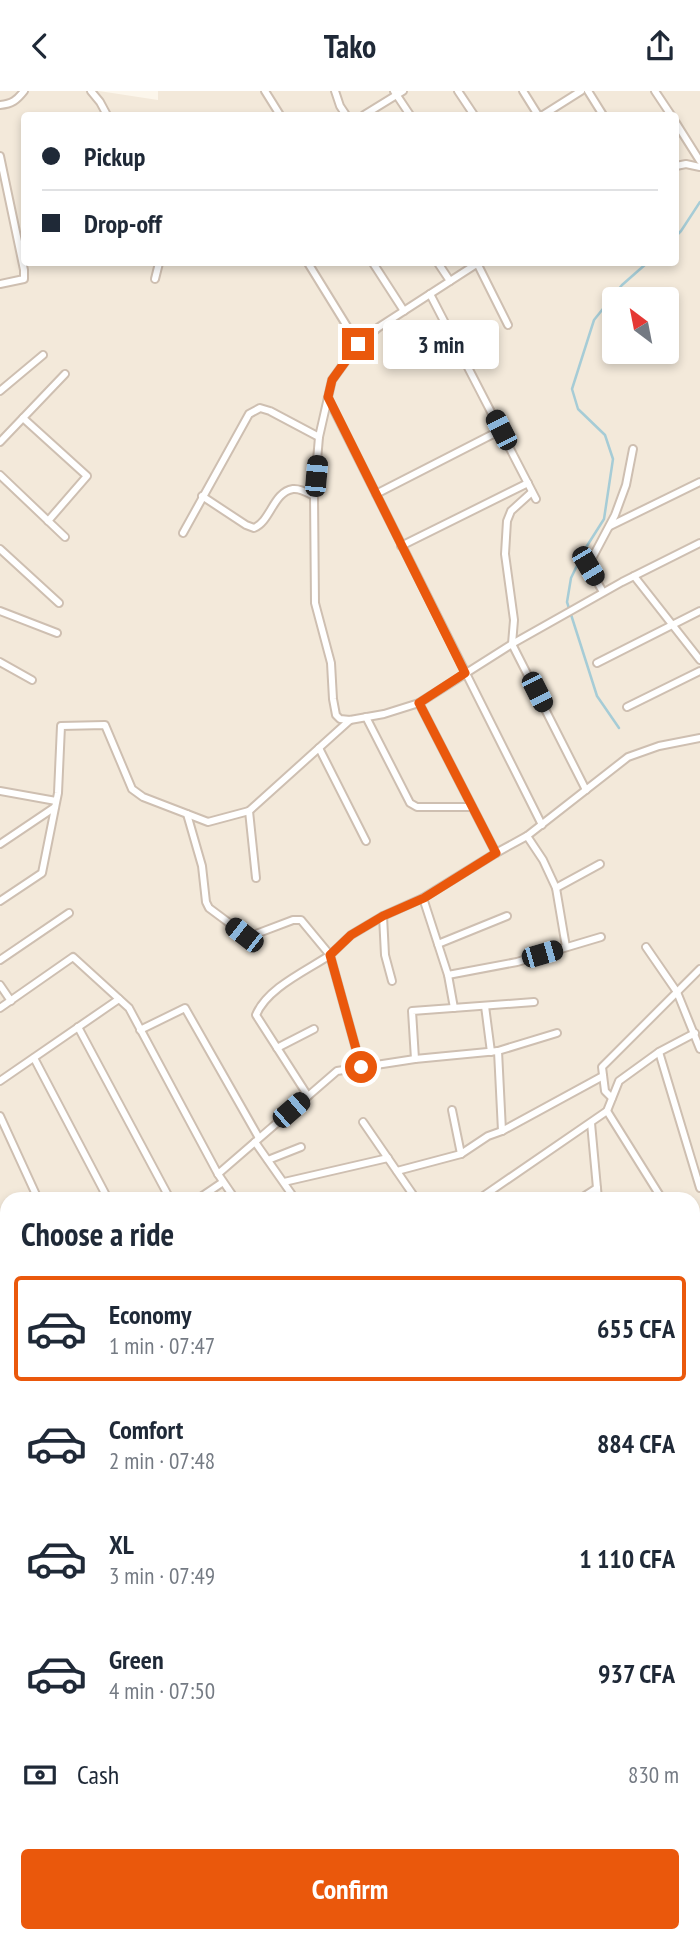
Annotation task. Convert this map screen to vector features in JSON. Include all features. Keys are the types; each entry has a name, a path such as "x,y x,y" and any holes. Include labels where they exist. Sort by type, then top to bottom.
{"street":[{"path":"0,105 16,100 24,91"},
{"path":"91,91 105,112"},
{"path":"265,91 279,112"},
{"path":"335,91 344,112"},
{"path":"458,91 472,112"},
{"path":"523,91 539,112"},
{"path":"546,112 581,91"},
{"path":"588,91 601,112"},
{"path":"655,91 669,112"},
{"path":"368,112 398,92 408,112"},
{"path":"679,128 700,161"},
{"path":"0,156 3,188 21,258"},
{"path":"679,165 700,167"},
{"path":"0,284 24,279 23,266"},
{"path":"155,279 158,266"},
{"path":"313,266 358,344"},
{"path":"375,266 404,311"},
{"path":"440,266 450,281"},
{"path":"473,266 358,344 332,380 319,437 314,496 315,603 331,663 336,715 340,719 350,720 384,714 419,703 512,643 603,592 700,543"},
{"path":"479,266 508,325"},
{"path":"430,294 536,499"},
{"path":"0,391 43,355"},
{"path":"0,442 65,374"},
{"path":"328,397 542,825"},
{"path":"183,533 248,414 260,408 270,411 319,437"},
{"path":"23,418 87,476 48,521"},
{"path":"376,494 501,430"},
{"path":"603,592 588,566 610,526 626,485 633,449"},
{"path":"0,475 65,537"},
{"path":"610,526 700,482"},
{"path":"401,545 528,483"},
{"path":"202,496 254,528 260,525 281,495 291,489 314,496"},
{"path":"532,492 511,511 507,521 505,554 514,620 512,643 586,790"},
{"path":"0,549 59,603"},
{"path":"634,576 700,660"},
{"path":"0,611 57,633"},
{"path":"597,663 700,611"},
{"path":"0,661 33,680"},
{"path":"627,707 700,671"},
{"path":"419,703 496,853"},
{"path":"366,717 410,803 417,807 472,807"},
{"path":"0,901 43,873 56,804 61,726 105,726 132,789 143,797 208,822 250,811 350,720"},
{"path":"308,1096 256,1015 270,993 330,955 351,935 383,916 424,898 527,836 628,757 659,746 700,738"},
{"path":"319,748 366,841"},
{"path":"0,791 56,804"},
{"path":"0,844 56,804"},
{"path":"250,811 256,878"},
{"path":"187,814 202,866 205,902 209,908 248,937 293,920 301,920 330,955 361,1067"},
{"path":"527,836 556,888 566,947"},
{"path":"556,888 600,864"},
{"path":"424,898 448,975 454,1008"},
{"path":"0,960 69,913"},
{"path":"383,916 385,955 391,981"},
{"path":"438,944 507,916"},
{"path":"448,975 517,962 601,937"},
{"path":"646,947 677,992 700,1049"},
{"path":"0,1008 73,957 129,1008 229,1192"},
{"path":"612,1098 605,1091 601,1067 700,969"},
{"path":"0,985 11,1001"},
{"path":"0,1081 119,999"},
{"path":"415,1059 412,1011 534,1002"},
{"path":"485,1006 494,1051 502,1131"},
{"path":"140,1030 185,1008 268,1160 290,1192"},
{"path":"78,1027 166,1192"},
{"path":"277,1048 314,1029"},
{"path":"489,1192 607,1111 619,1081 659,1052 695,1033"},
{"path":"218,1174 337,1071 494,1051 557,1034"},
{"path":"659,1052 700,1188"},
{"path":"34,1058 104,1192"},
{"path":"397,1171 461,1154 488,1136 603,1076"},
{"path":"452,1110 461,1154"},
{"path":"607,1111 658,1192"},
{"path":"0,1116 35,1192"},
{"path":"363,1122 411,1192"},
{"path":"591,1123 597,1192"},
{"path":"268,1160 301,1147"},
{"path":"284,1182 388,1158"},
{"path":"208,1192 223,1182"},
{"path":"591,1192 597,1188"}],"shaded area":[{"path":"0,91 99,91 158,100 158,91 700,91 700,1192 0,1192"}],"waterway":[{"path":"679,233 700,202"},
{"path":"619,728 597,696 567,602 571,578 604,519 613,459 605,435 578,409 572,389 594,320 622,285 644,266"}],"route":[{"path":"358,344 332,380 328,397 465,673 419,703 496,853 424,898 383,916 351,935 330,955 361,1067"}]}
